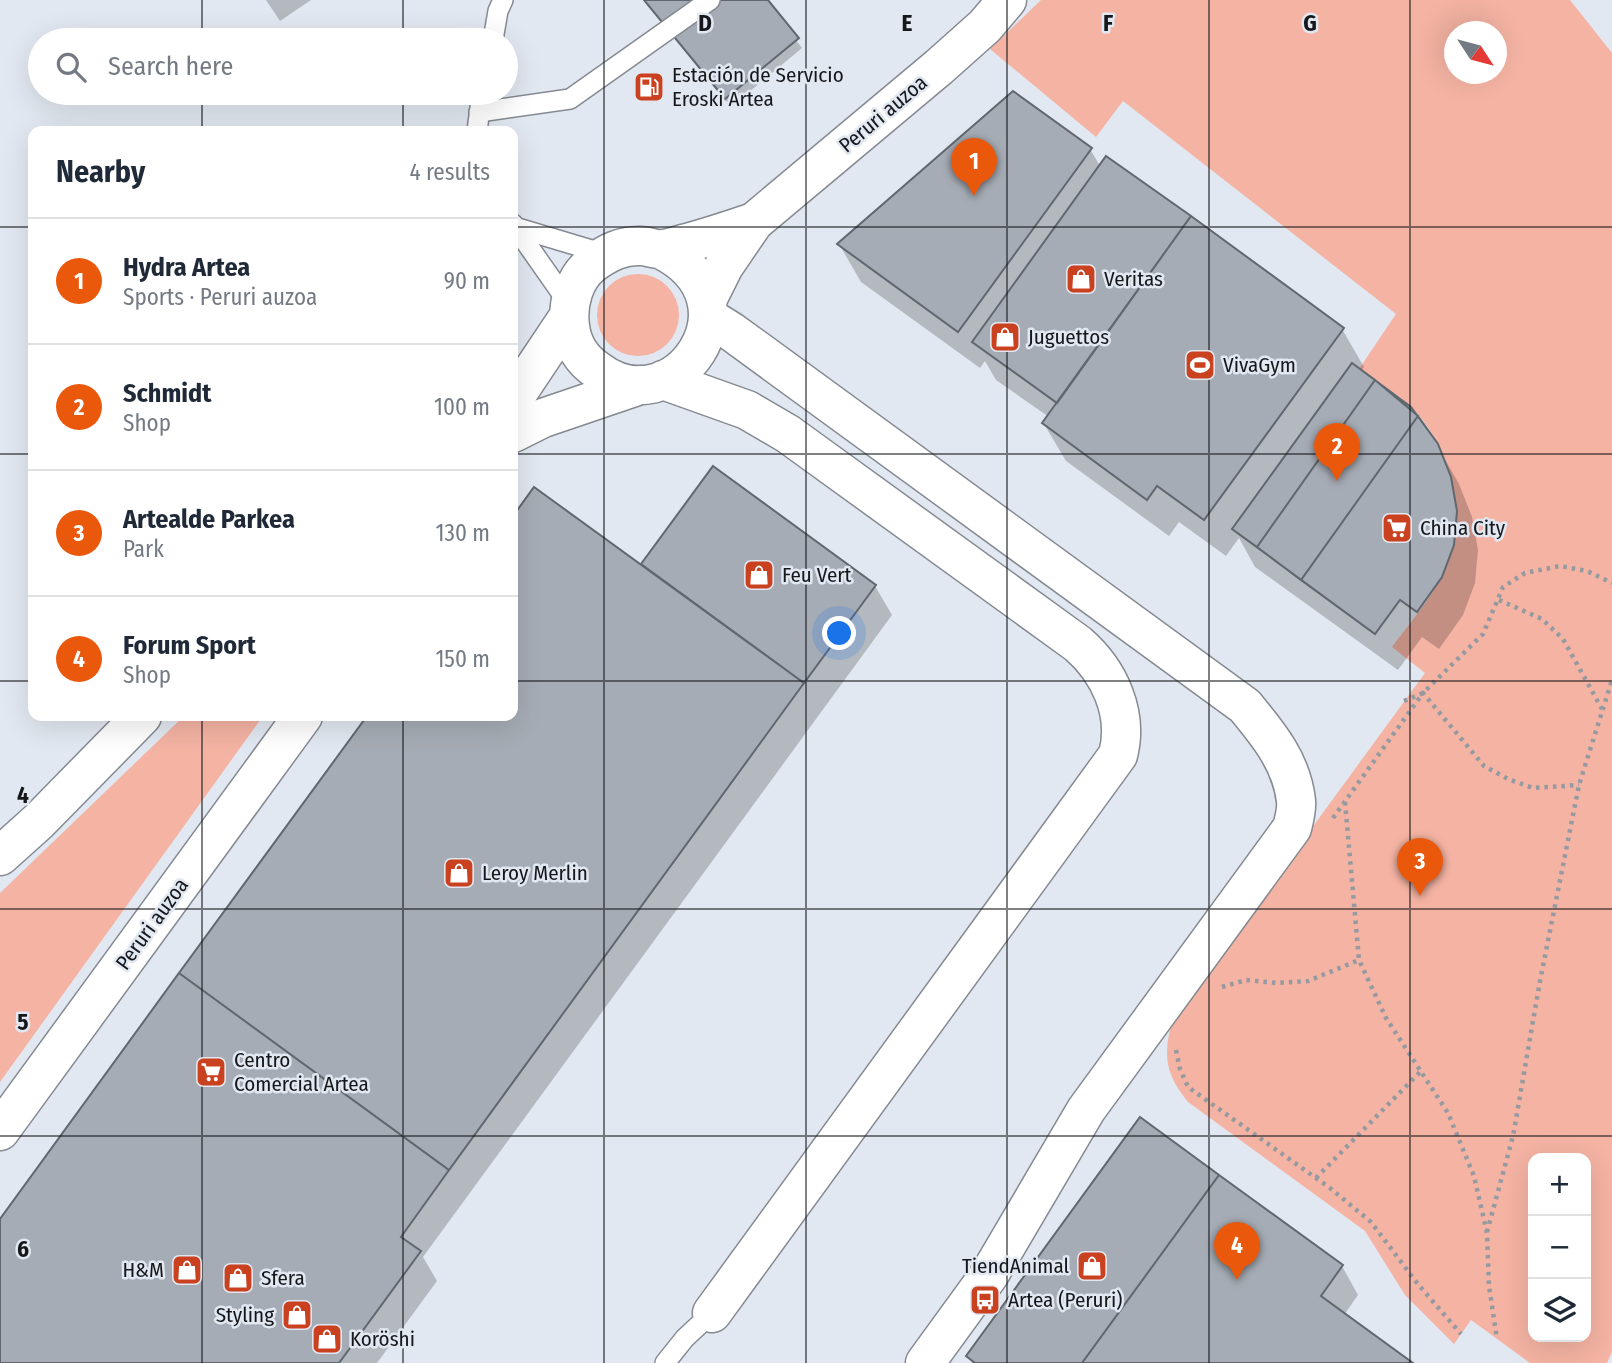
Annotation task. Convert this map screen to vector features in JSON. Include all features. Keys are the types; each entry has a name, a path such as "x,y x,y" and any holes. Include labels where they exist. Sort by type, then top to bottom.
{"street":[{"name":"Peruri auzoa","path":"707,309 724,266 754,222 939,67 985,26 1007,0"},
{"name":"Peruri auzoa","path":"662,250 754,222"},
{"path":"518,388 569,310 576,284 588,267 605,254 633,246 662,250 677,257 691,269 701,284 707,309 706,334 699,349 684,368 651,383 543,418 518,430"},
{"path":"707,309 732,332 1245,706 1279,747 1290,774 1297,804 1292,828 1086,1111 989,1275 925,1363"},
{"path":"569,310 571,334 578,351 605,377 621,383 651,383 747,410 788,434 1078,644 1096,660 1109,683 1120,724 1121,744 1118,755 712,1313"},
{"path":"0,856 39,821 137,721"},
{"name":"Peruri auzoa","path":"0,1131 299,721"}],"lane":[{"path":"479,112 570,99 710,0"},
{"path":"497,28 505,4"},
{"path":"518,227 605,254"},
{"path":"518,231 569,310"},
{"path":"665,1363 685,1338 712,1313"}],"path":[{"path":"1329,823 1423,693 1483,634 1503,587 1525,573 1560,566 1587,571 1612,583"},
{"path":"1499,600 1542,619 1563,639 1603,710"},
{"path":"1487,1233 1514,1136 1539,981 1579,785 1612,680"},
{"path":"1404,701 1423,693"},
{"path":"1423,693 1484,766 1533,788 1579,785"},
{"path":"1345,802 1359,960 1386,1018 1448,1113 1474,1176 1487,1233 1489,1286 1497,1339"},
{"path":"1213,991 1246,980 1277,983 1308,981 1359,960"},
{"path":"1178,1039 1176,1049 1180,1069 1188,1087 1316,1178 1371,1222 1417,1283 1461,1334"},
{"path":"1316,1178 1420,1072"}],"shaded area":[{"path":"1041,0 1570,0 1612,53 1612,1352 1607,1363 1530,1363 1471,1320 1454,1344 1405,1295 1365,1231 1188,1102 1170,1072 1167,1052 1173,1018 1425,673 1392,647 1442,576 1451,555 1456,510 1454,487 1447,465 1426,424 1405,402 1359,369 1396,314 1123,101 1096,137 990,49"},
{"path":"638,274 654,277 667,286 676,299 679,315 676,331 667,344 654,353 638,356 622,353 609,344 600,331 597,315 600,299 609,286 622,277"},
{"path":"179,721 259,721 0,1082 0,893"}],"building":[{"path":"644,0 768,0 799,38 725,99"},
{"path":"1013,91 1092,148 958,332 837,244"},
{"name":"Veritas","path":"1106,156 1191,216 1057,403 972,342"},
{"name":"VivaGym","path":"1191,216 1344,328 1204,520 1157,486 1147,500 1042,423"},
{"path":"1352,363 1411,407 1438,444 1451,477 1457,511 1454,545 1442,577 1417,612 1400,600 1375,634 1232,529"},
{"path":"1352,363 1375,380 1257,547 1232,529"},
{"path":"1375,380 1418,416 1301,580 1257,547"},
{"name":"China City","path":"1418,416 1438,444 1451,477 1457,511 1454,545 1442,577 1417,612 1400,600 1375,634 1301,580"},
{"name":"Feu Vert","path":"713,466 876,585 804,683 641,564"},
{"name":"Leroy Merlin","path":"534,487 804,683 449,1170 179,973 363,721 518,721 518,509"},
{"name":"Centro Comercial Artea","path":"179,973 449,1170 401,1237 421,1251 339,1363 0,1363 0,1219"},
{"name":"TiendAnimal","path":"1140,1117 1219,1175 1082,1363 975,1363 966,1356"},
{"path":"1219,1175 1343,1265 1321,1296 1413,1363 1082,1363"}],"place":[{"name":"Estación de Servicio Eroski Artea","path":"649,87"},
{"name":"Hydra Artea","path":"974,196"},
{"name":"Veritas","path":"1081,279"},
{"name":"Juguettos","path":"1005,337"},
{"name":"VivaGym","path":"1200,365"},
{"name":"Schmidt","path":"1337,481"},
{"name":"China City","path":"1397,528"},
{"name":"Feu Vert","path":"759,575"},
{"name":"Leroy Merlin","path":"459,873"},
{"name":"Artealde Parkea","path":"1420,896"},
{"name":"Centro Comercial Artea","path":"211,1072"},
{"name":"TiendAnimal","path":"1092,1266"},
{"name":"H&M","path":"187,1270"},
{"name":"Sfera","path":"238,1278"},
{"name":"Forum Sport","path":"1237,1280"},
{"name":"Artea (Peruri)","path":"985,1300"},
{"name":"Styling","path":"297,1315"},
{"name":"Koröshi","path":"327,1339"}]}
